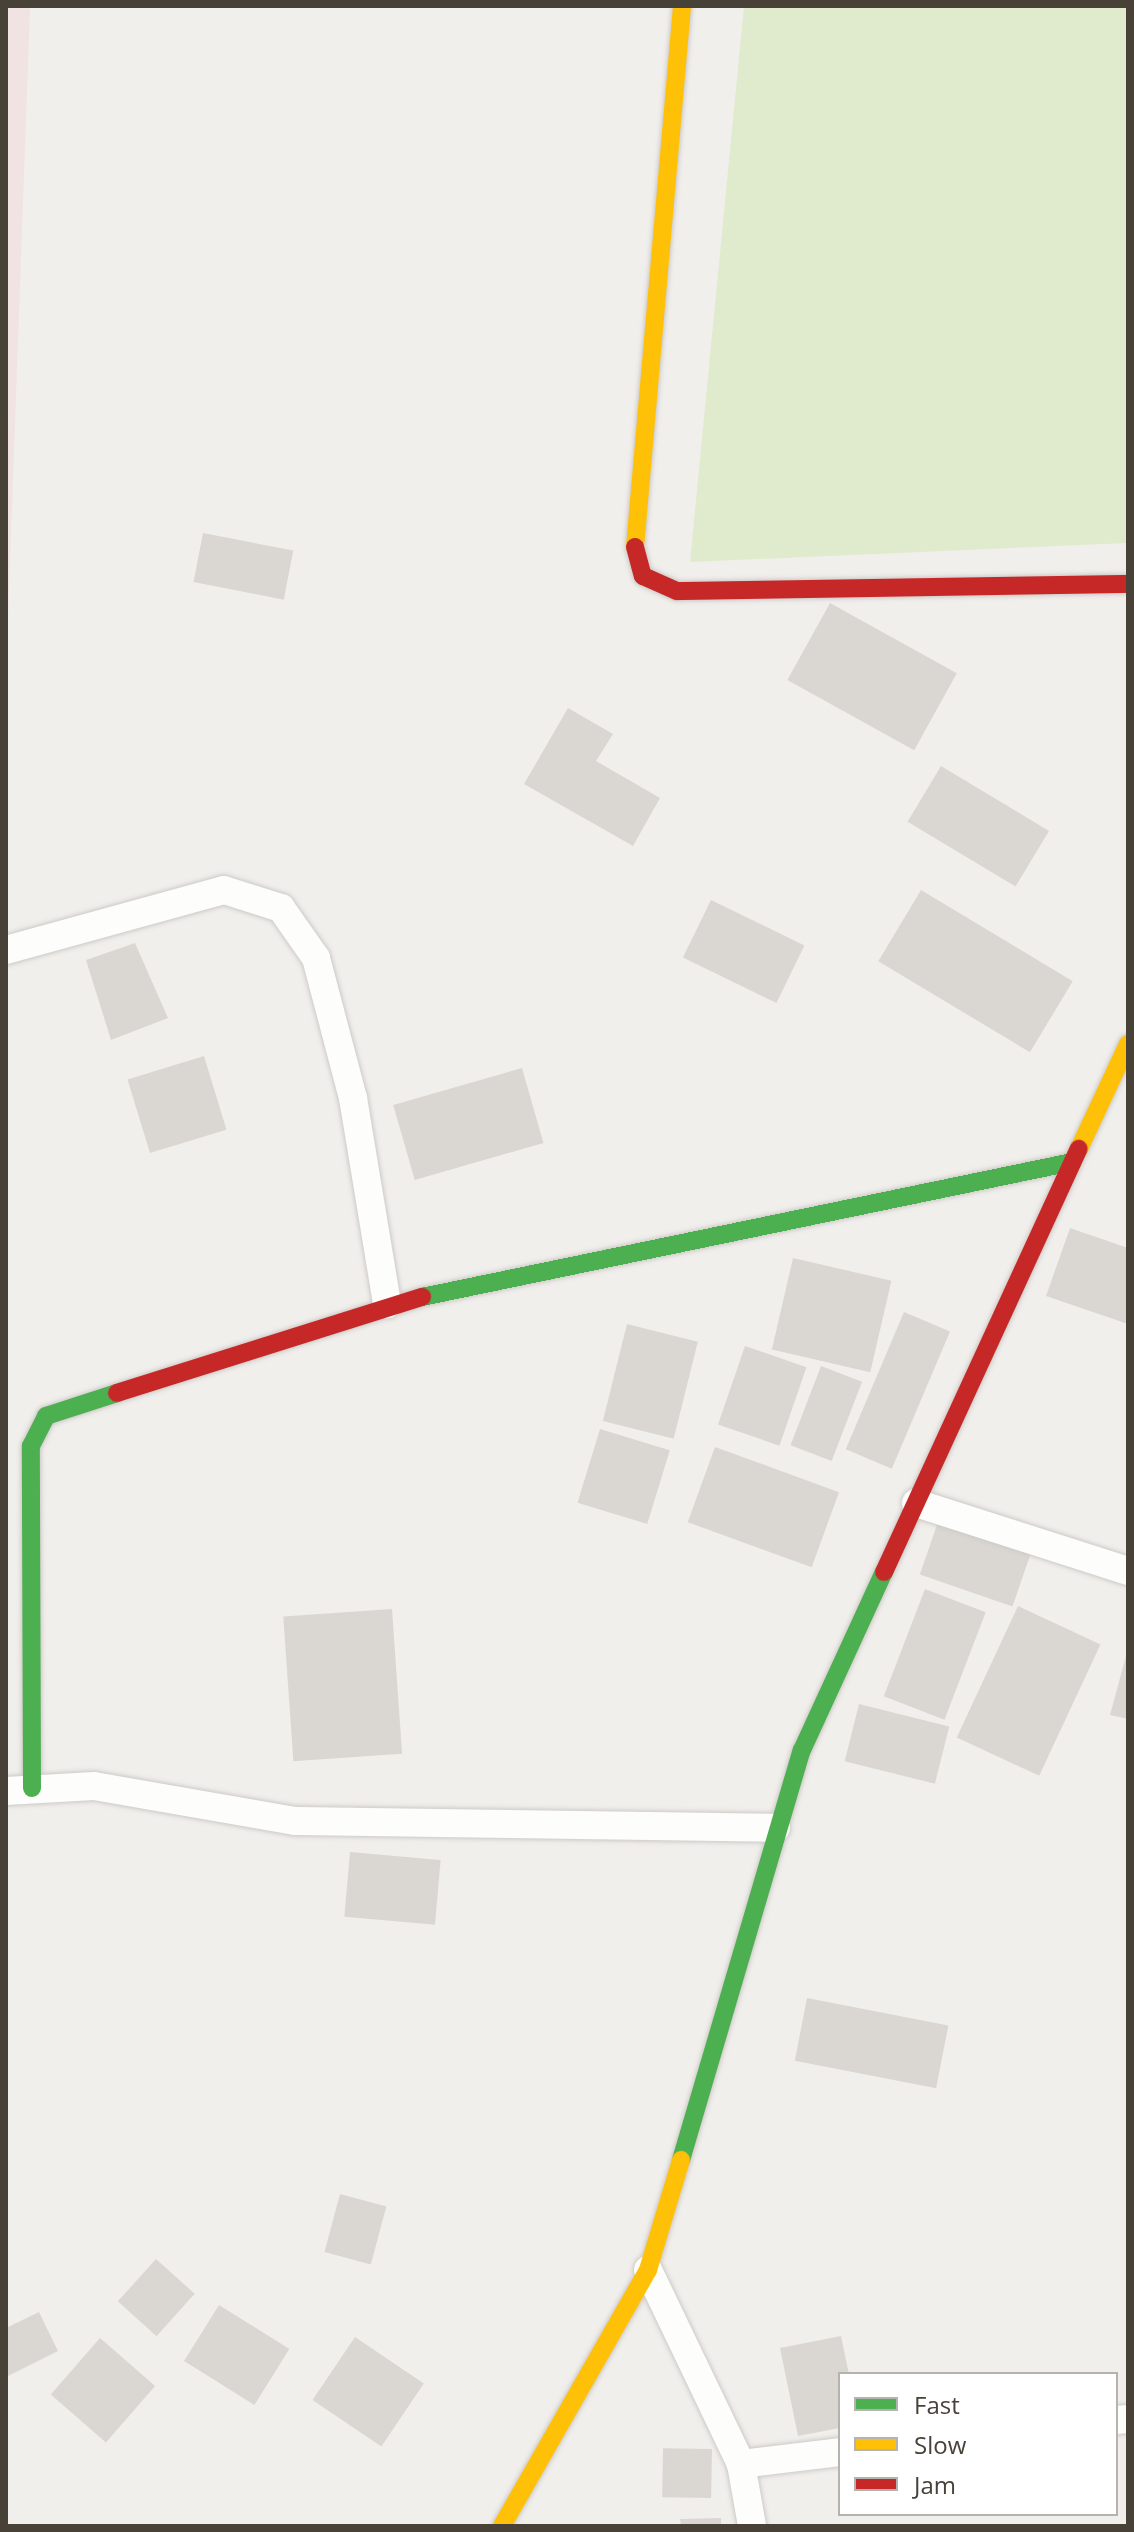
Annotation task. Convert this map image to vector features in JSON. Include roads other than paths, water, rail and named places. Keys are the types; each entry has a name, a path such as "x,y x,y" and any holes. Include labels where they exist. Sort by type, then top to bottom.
{"street":[{"path":"682,6 635,550 643,576 677,591 1128,584"},
{"path":"6,950 224,890 281,908 316,958 353,1098 387,1304"},
{"path":"502,2526 648,2270 776,1828 802,1750 1072,1162 1121,1072 1128,1044"},
{"path":"776,1828 295,1821 94,1786 19,1789 31,1446 37,1424 387,1304 1072,1162"},
{"path":"916,1503 1128,1571"},
{"path":"648,2270 741,2464 752,2526"},
{"path":"741,2464 838,2452"}]}
